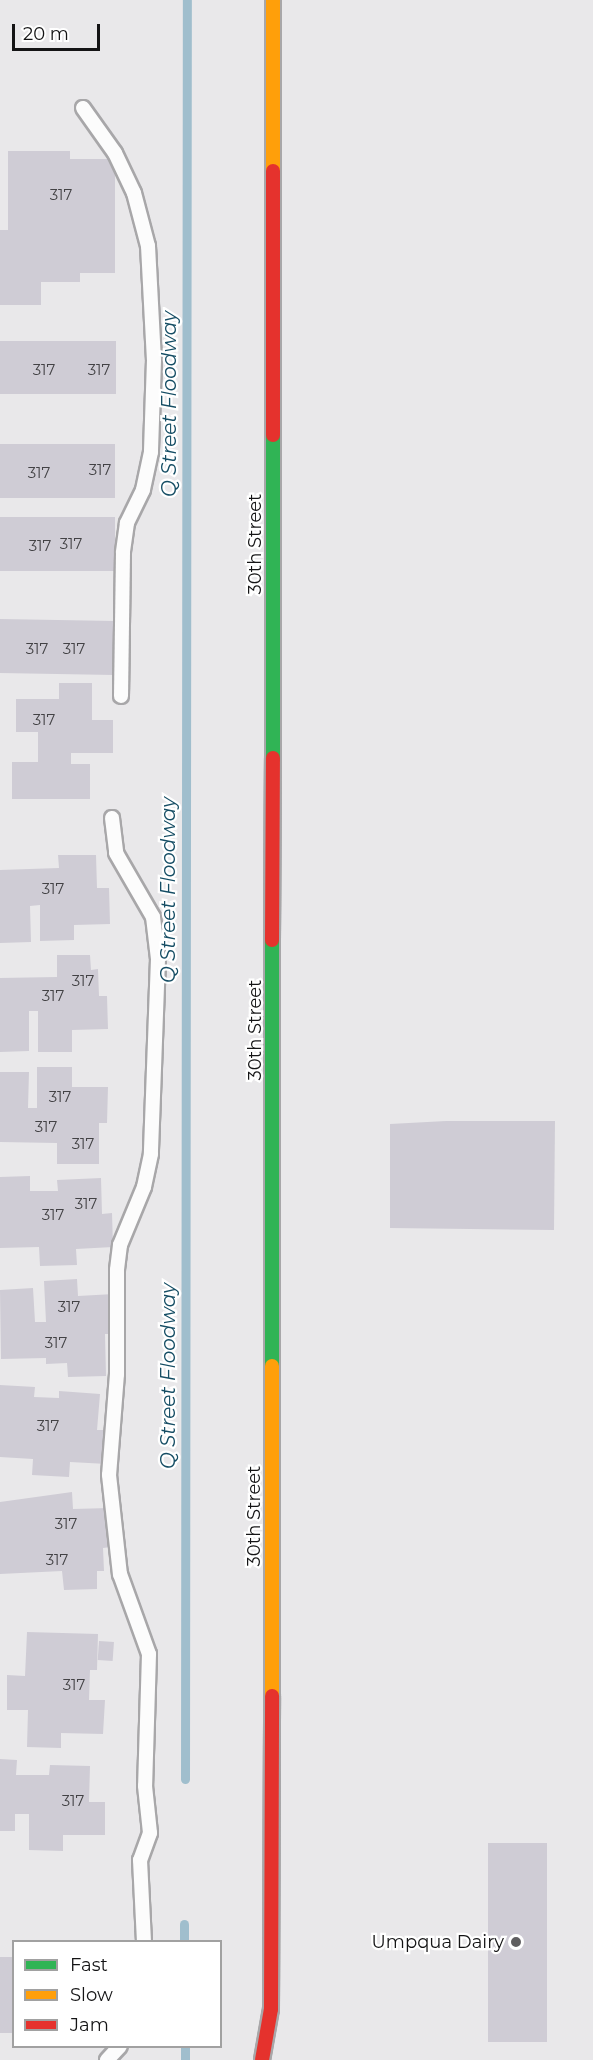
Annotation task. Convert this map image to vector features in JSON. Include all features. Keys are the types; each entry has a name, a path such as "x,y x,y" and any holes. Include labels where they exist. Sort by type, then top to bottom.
{"street":[{"name":"30th Street","path":"262,2060 270,2009 272,1853 273,0"}],"lane":[{"path":"83,108 116,153 134,193 148,246 154,360 151,452 143,490 127,523 123,553 122,696"},
{"path":"112,818 116,853 153,917 158,959 151,1154 144,1187 120,1245 117,1270 117,1374 109,1475 120,1574 149,1654 145,1786 150,1833 140,1860 144,1940"},
{"path":"107,2060 118,2048"}],"building":[{"path":"8,151 70,151 70,159 115,159 115,273 80,273 80,282 41,282 41,305 0,305 0,230 8,230"},
{"path":"0,341 116,341 116,394 0,394"},
{"path":"0,444 115,444 115,498 0,498"},
{"path":"0,517 115,517 115,571 0,571"},
{"path":"0,619 115,621 114,675 0,673"},
{"path":"59,683 92,683 92,720 113,720 113,753 71,753 71,764 90,764 90,799 12,799 12,762 38,762 38,732 16,732 16,699 59,699"},
{"path":"58,855 96,855 97,888 109,888 110,924 74,925 74,940 40,941 40,905 30,906 31,942 0,943 0,870 59,868"},
{"path":"57,955 90,955 91,970 98,969 99,996 107,996 108,1029 72,1030 72,1052 38,1052 38,1011 29,1011 29,1051 0,1052 0,978 57,977"},
{"path":"37,1067 72,1067 72,1087 108,1087 107,1123 99,1123 99,1164 57,1164 57,1143 0,1142 0,1072 29,1072 28,1108 37,1108"},
{"path":"446,1121 555,1121 554,1230 390,1228 390,1124"},
{"path":"30,1176 30,1191 58,1191 57,1180 101,1178 102,1214 112,1213 113,1247 76,1249 77,1265 40,1266 39,1247 0,1248 0,1177"},
{"path":"77,1279 78,1296 114,1294 116,1334 105,1334 106,1376 68,1377 67,1363 46,1364 46,1358 1,1359 0,1290 33,1288 35,1322 46,1322 44,1281"},
{"path":"0,1385 35,1387 34,1397 59,1398 59,1391 100,1394 97,1430 109,1430 107,1464 70,1462 69,1477 32,1475 33,1459 0,1457"},
{"path":"72,1492 73,1509 109,1508 111,1547 103,1548 104,1571 97,1571 97,1589 64,1590 62,1571 0,1574 0,1502"},
{"path":"27,1632 98,1634 97,1670 90,1670 89,1700 105,1700 103,1734 61,1733 61,1748 27,1747 28,1710 7,1710 7,1675 25,1676"},
{"path":"99,1641 114,1642 113,1661 98,1660"},
{"path":"0,1759 17,1760 16,1775 49,1775 50,1765 90,1766 89,1802 105,1802 105,1835 63,1835 63,1851 29,1850 29,1814 15,1814 15,1831 0,1831"},
{"name":"Umpqua Dairy","path":"488,1843 547,1843 547,2042 488,2042"},
{"path":"0,1957 12,1957 12,2033 0,2033"}],"waterway":[{"name":"Q Street Floodway","path":"185,1779 187,0"},
{"name":"Q Street Floodway","path":"184,1924 184,1940"},
{"name":"Q Street Floodway","path":"185,2048 185,2060"}],"traffic: fast":[{"path":"273,435 273,758"},
{"path":"272,940 272,1366"}],"traffic: slow":[{"path":"273,0 273,171"},
{"path":"272,1366 272,1696"}],"traffic: jam":[{"path":"273,171 273,435"},
{"path":"272,940 273,758"},
{"path":"262,2060 271,2009 272,1696"}],"place":[{"name":"Umpqua Dairy","path":"516,1942"}]}
